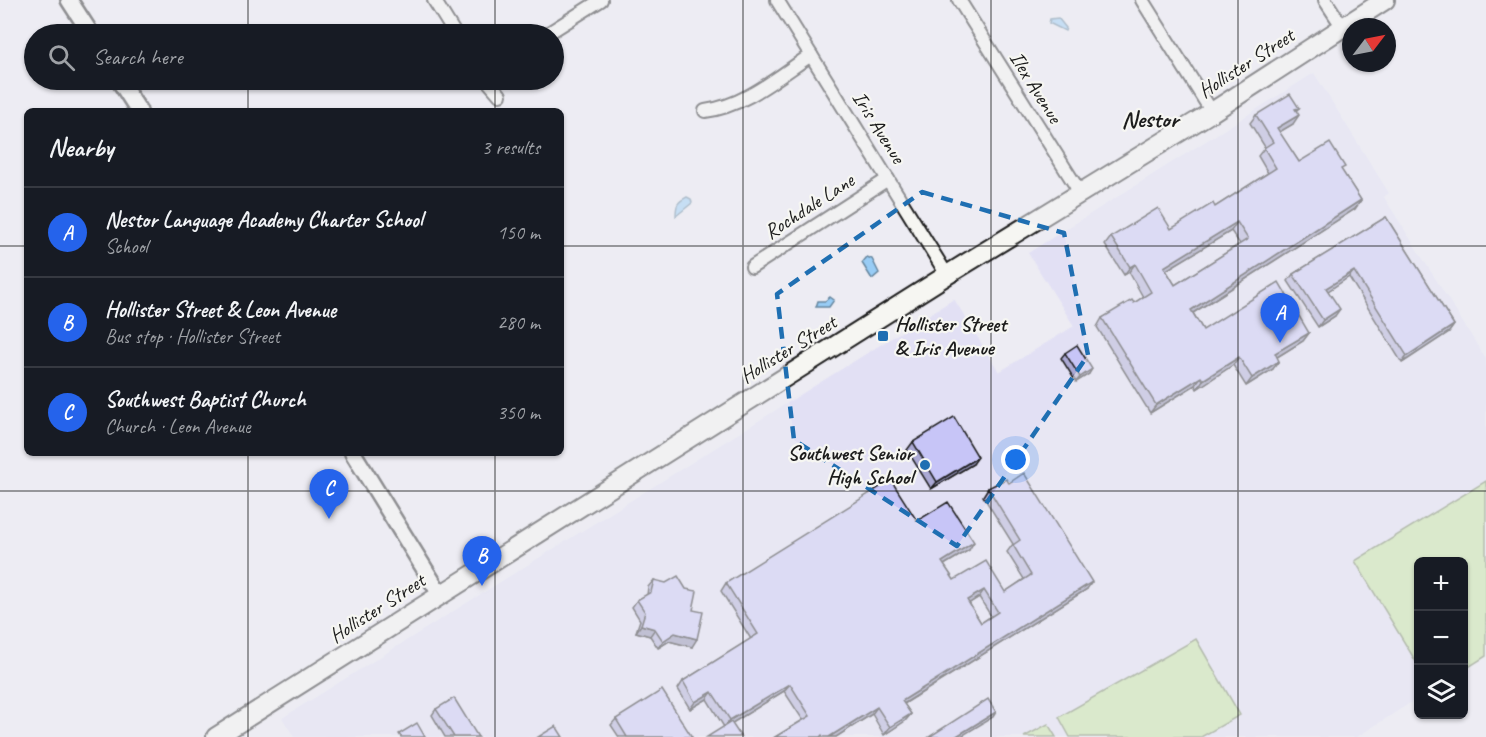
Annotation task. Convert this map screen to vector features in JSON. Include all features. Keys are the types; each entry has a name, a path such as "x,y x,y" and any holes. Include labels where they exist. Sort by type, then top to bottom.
{"main road":[{"name":"Hollister Street","path":"1355,18 1385,0"},
{"name":"Hollister Street","path":"216,737 440,594 1212,112 1342,26"}],"street":[{"path":"69,0 85,24"},
{"path":"434,0 449,24"},
{"path":"563,24 601,0"},
{"name":"Iris Avenue","path":"777,0 947,276"},
{"name":"Ilex Avenue","path":"958,0 1081,194"},
{"path":"1142,0 1212,112"},
{"path":"1325,0 1342,26"},
{"path":"705,111 734,103 751,95 811,55"},
{"path":"125,90 137,108"},
{"path":"496,90 500,94"},
{"name":"Rochdale Lane","path":"752,267 888,179"},
{"path":"355,456 440,594"}],"highlighted area":[{"path":"922,192 1064,233 1088,355 957,546 794,440 777,294"}],"shaded area":[{"name":"Southwest Senior High School","path":"1314,73 1389,193 1384,197 1486,359 1486,481 1355,561 1414,658 1414,701 1357,737 294,737 282,718 954,299 999,372 1074,326 1028,253"}],"green space":[{"path":"1486,481 1486,656 1468,667 1468,557 1414,557 1414,658 1355,561"},
{"path":"1196,639 1240,715 1201,737 1070,737 1059,717"},
{"path":"1048,724 1056,737 1024,737"}],"water":[{"path":"1058,18 1066,28 1065,31 1049,23 1050,19"},
{"path":"687,197 692,203 676,216 678,204"},
{"path":"867,257 872,259 879,273 872,279 862,263"},
{"path":"830,297 834,300 829,307 816,307 818,301 825,301"}],"building":[{"path":"1290,94 1299,108 1295,109 1299,115 1277,128 1299,162 1330,143 1345,167 1341,169 1361,200 1191,310 1203,330 1279,282 1309,333 1275,353 1279,361 1252,378 1239,357 1203,380 1201,377 1156,405 1102,318 1132,300 1134,303 1151,292 1135,264 1130,267 1111,237 1158,208 1171,229 1213,203 1215,207 1276,168 1264,148 1273,142 1256,115","holes":["1237,222 1248,239 1175,285 1164,267"]},
{"path":"1386,217 1454,325 1407,356 1354,271 1326,288 1340,309 1323,320 1293,274"},
{"path":"1077,345 1092,369 1080,377 1065,353"},
{"path":"954,417 978,457 937,482 913,442"},
{"path":"1024,473 1092,582 902,701 911,714 890,727 877,707 829,737 822,735 820,737 775,737 810,716 790,684 730,720 712,692 695,702 683,681 758,634 726,583 891,480 917,521 948,502 974,542 942,562 954,580 986,561 1005,592 1031,575 1013,545 1020,540 988,488 1006,479 1009,483","holes":["984,590 998,612 981,623 967,600"]},
{"path":"678,576 686,589 697,591 693,610 703,612 697,639 675,633 663,641 655,629 641,625 645,612 637,600 651,592 654,580 666,583"},
{"path":"662,690 692,737 627,737 616,719"},
{"path":"454,698 478,737 454,737 436,709"},
{"path":"988,699 996,712 955,737 929,737"},
{"path":"731,722 741,737 707,737"},
{"path":"417,723 425,737 401,737 399,734"},
{"path":"556,726 563,737 538,737"}],"place":[{"name":"Hollister Street & Iris Avenue","path":"883,336"},
{"name":"Nestor Language Academy Charter School","path":"1280,343"},
{"name":"Southwest Senior High School","path":"925,465"},
{"name":"Southwest Baptist Church","path":"329,519"},
{"name":"Hollister Street & Leon Avenue","path":"482,586"}],"district":[{"name":"Nestor","path":"1150,119"}]}
